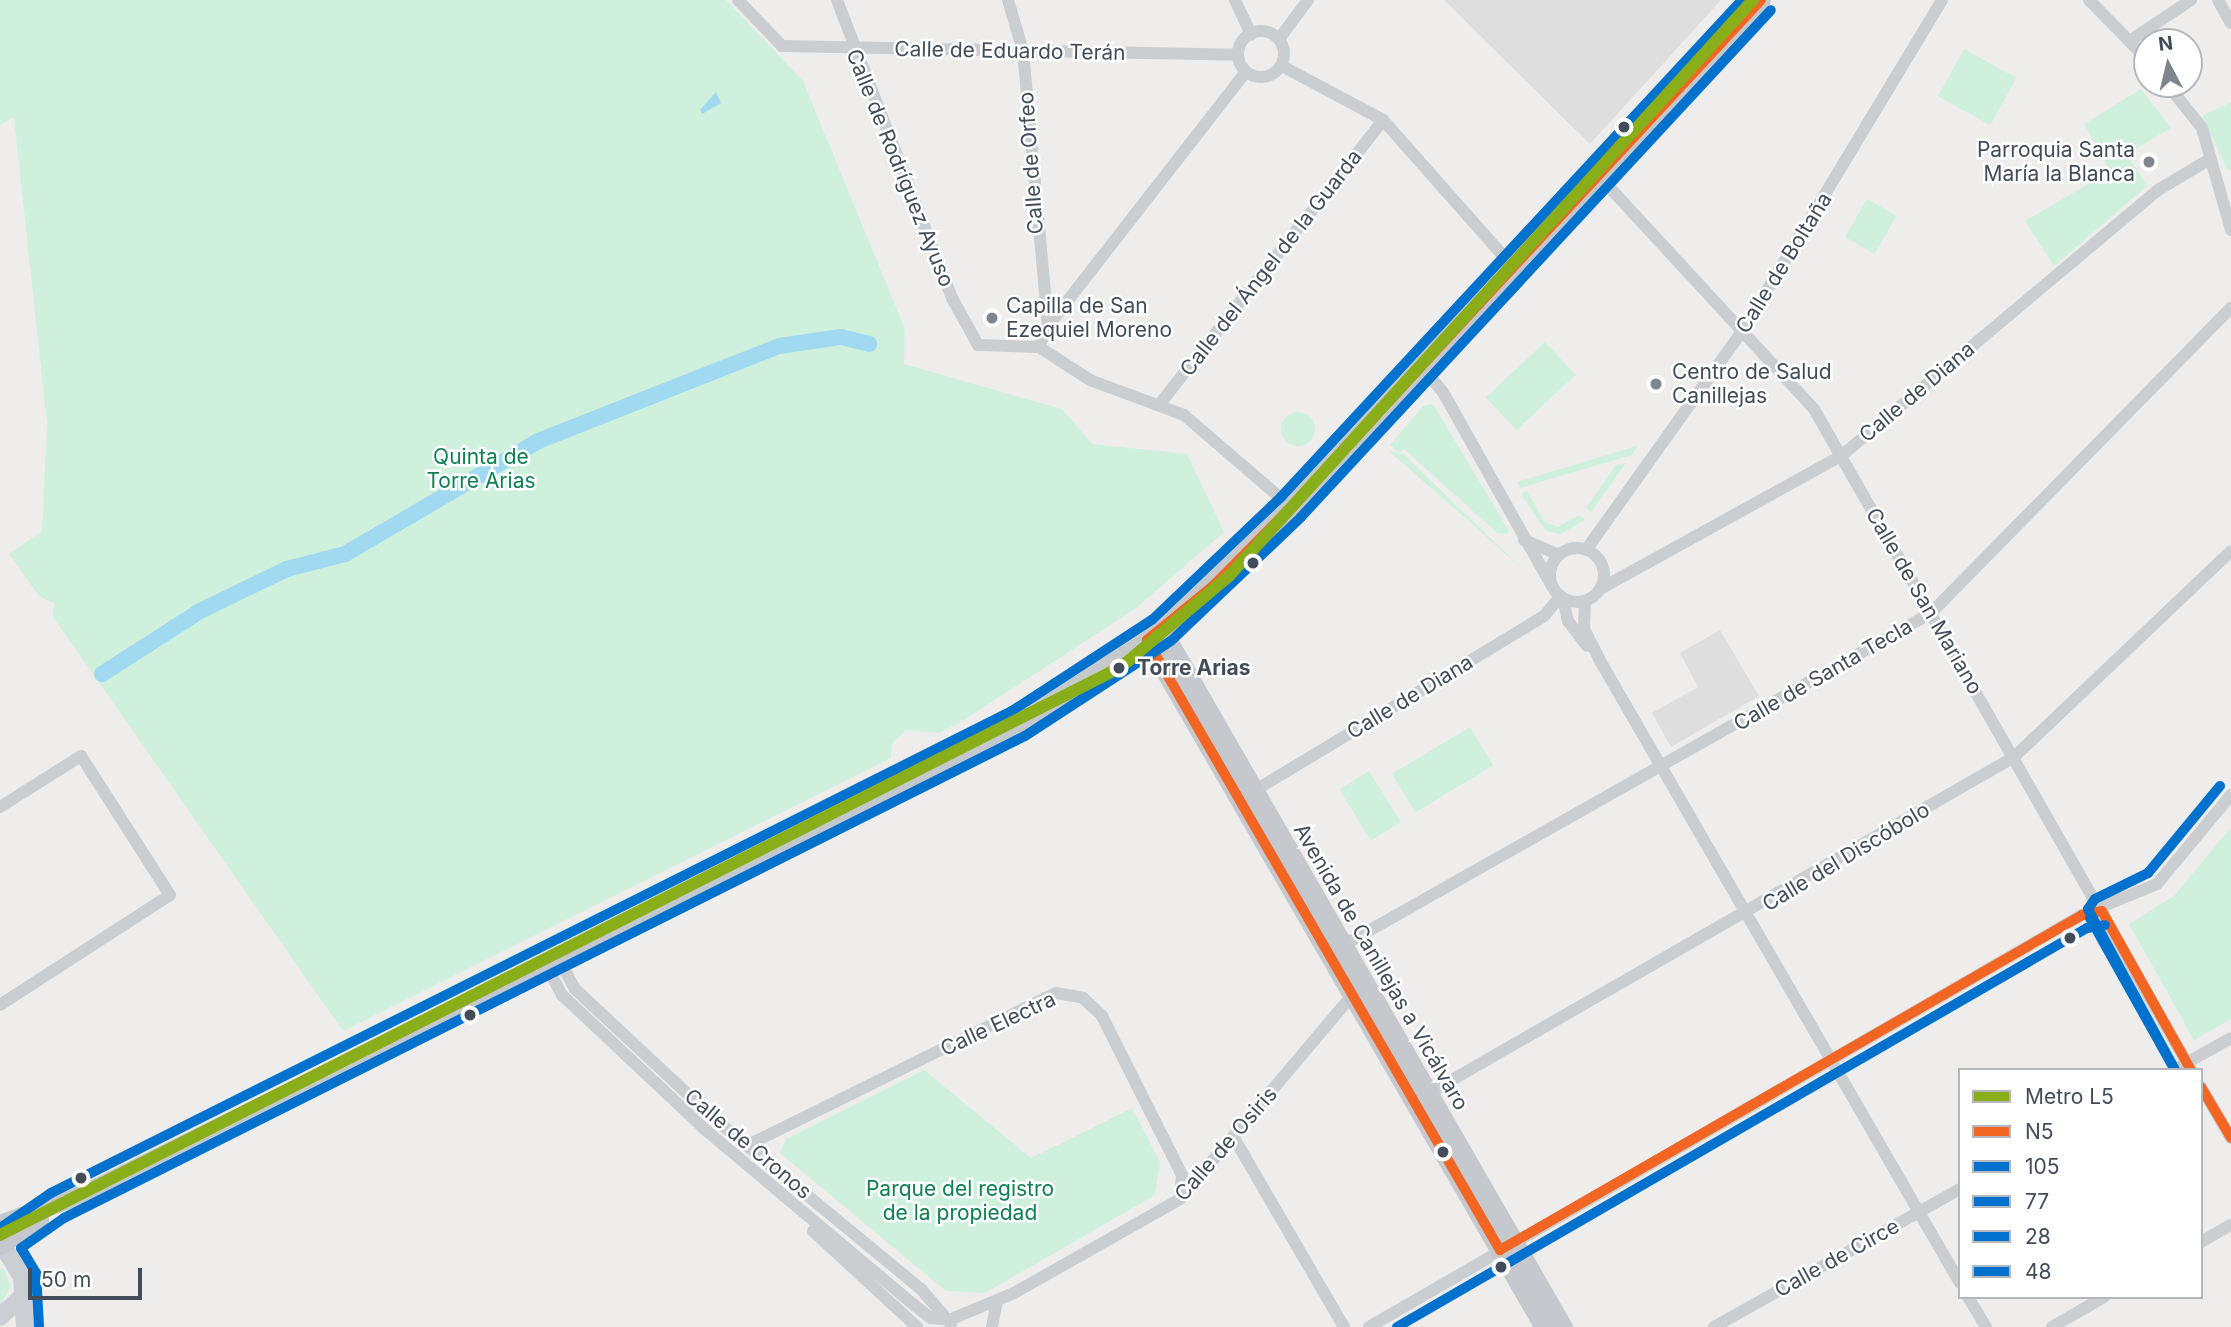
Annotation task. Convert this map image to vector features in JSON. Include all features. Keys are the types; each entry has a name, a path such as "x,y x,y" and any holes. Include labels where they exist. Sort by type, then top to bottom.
{"main road":[{"path":"25,1327 19,1299 22,1277 1,1239 57,1206 552,962 1019,723 1155,635 1291,507 1761,0"},
{"name":"Avenida de Canillejas a Vicálvaro","path":"1155,635 1254,791 1342,946 1357,987"},
{"name":"Avenida de Canillejas a Vicálvaro","path":"1155,635 1508,1246 1563,1327"},
{"name":"Avenida de Canillejas a Vicálvaro","path":"1508,1246 1544,1327"},
{"path":"0,1317 19,1299"}],"street":[{"name":"Calle de Eduardo Terán","path":"738,0 782,46 1238,55"},
{"name":"Calle de Rodríguez Ayuso","path":"837,0 852,48 968,333 978,345 1039,347"},
{"name":"Calle de Orfeo","path":"1008,0 1023,51 1048,326"},
{"path":"1235,0 1251,34"},
{"path":"1282,66 1279,39 1308,0"},
{"name":"Calle de Boltaña","path":"1586,550 1743,330 1942,0"},
{"path":"2090,0 2133,42"},
{"path":"2131,40 2191,0"},
{"path":"2218,0 2231,23"},
{"path":"1251,34 1279,39"},
{"path":"1246,72 1238,55 1251,34"},
{"path":"1246,72 1266,77 1282,66"},
{"path":"1282,66 1383,120 1513,267"},
{"path":"1246,72 1048,326 1039,347 1090,380 1184,415 1291,507"},
{"path":"2178,98 2202,128 2231,230"},
{"name":"Calle del Ángel de la Guarda","path":"1159,405 1383,120"},
{"name":"Calle de Diana","path":"1600,589 1841,456 2158,190 2210,159"},
{"name":"Calle de San Mariano","path":"1599,176 1814,408 2189,1066"},
{"name":"Calle de Santa Tecla","path":"1342,946 1931,613 2231,308"},
{"path":"1422,367 1443,392 1524,540 1559,593 1585,601"},
{"path":"1524,540 1559,555 1586,550 1603,569 1600,589 1585,601 1584,629 1958,1280"},
{"name":"Calle del Discóbolo","path":"1421,1097 1747,915 2014,757 2231,551"},
{"path":"1559,555 1551,569 1568,621 1599,659"},
{"name":"Calle de Diana","path":"1254,791 1544,616 1559,593"},
{"path":"0,806 81,756 170,895 0,1005"},
{"path":"1369,1327 1832,1062 2082,915 2102,911 2157,884 2231,795"},
{"name":"Calle de Cronos","path":"552,962 562,995 917,1327"},
{"name":"Calle de Cronos","path":"552,962 575,989 951,1323"},
{"name":"Calle de Osiris","path":"951,1323 997,1301 1180,1199 1234,1138 1357,987"},
{"name":"Calle Electra","path":"748,1145 1056,993 1083,998 1102,1016 1182,1175 1180,1199"},
{"path":"2189,1066 2231,1038"},
{"path":"2203,1090 2231,1138"},
{"name":"Calle de Cronos","path":"702,1127 909,1301 931,1318 951,1323"},
{"path":"1234,1138 1344,1327"},
{"name":"Calle de Circe","path":"1714,1327 1958,1190"},
{"path":"2203,1241 2231,1226"},
{"path":"1969,1299 1986,1327"},
{"path":"2052,1327 2101,1299"},
{"path":"992,1327 997,1301"}],"shaded area":[{"path":"1444,0 1721,0 1590,144"},
{"path":"1720,630 1759,696 1671,747 1652,713 1698,687 1680,653"}],"green space":[{"name":"Quinta de Torre Arias","path":"0,0 726,0 803,81 905,329 904,364 1062,409 1092,444 1187,454 1224,532 1136,608 961,722 939,733 906,730 892,743 891,758 343,1031 53,617 54,603 39,596 9,554 42,531 47,424 14,117 0,125"},
{"path":"1964,49 2016,78 1990,125 1938,96"},
{"path":"2133,94 2133,98 2148,98 2171,128 2127,154 2147,186 2054,266 2025,221 2110,171 2084,124"},
{"path":"2231,102 2231,169 2228,171 2202,116"},
{"path":"1867,199 1896,216 1874,254 1845,237"},
{"path":"1545,342 1576,375 1516,430 1486,397"},
{"path":"1433,404 1509,531 1507,534 1497,533 1404,449 1399,453 1390,445 1423,406"},
{"path":"1298,412 1310,417 1315,429 1310,441 1298,446 1286,441 1281,429 1286,417"},
{"path":"1637,446 1632,455 1520,488 1517,482"},
{"path":"1389,451 1403,454 1527,573 1456,510"},
{"path":"1626,463 1591,512 1586,508 1616,465"},
{"path":"1527,491 1545,522 1558,527 1579,515 1585,520 1560,534 1546,531 1521,494"},
{"path":"1470,727 1493,766 1415,812 1392,774"},
{"path":"1369,771 1401,822 1371,840 1339,790"},
{"path":"2231,827 2231,1019 2194,1040 2129,924 2174,896"},
{"name":"Parque del registro de la propiedad","path":"924,1070 1031,1158 1132,1108 1160,1162 1155,1195 985,1293 946,1291 780,1153 786,1139"},
{"path":"3,1268 11,1286 0,1307 0,1269"}],"water":[{"path":"716,92 721,103 702,114 700,110"}],"waterway":[{"path":"102,674 200,611 287,569 345,554 538,441 779,346 841,337 869,344"}],"metro line":[{"name":"L5","path":"0,1235 1121,667 1229,576 1753,0"}],"transit line":[{"name":"77","path":"0,1228 51,1193 1012,711 1153,619 1281,497 1742,0"},
{"name":"N5","path":"1761,0 1291,507 1214,585 1147,640 1500,1250 2082,915 2102,911"},
{"name":"105","path":"39,1326 36,1273 21,1248 64,1218 1025,736 1171,641 1301,517 1771,10"},
{"name":"48","path":"2174,1068 2088,909 2095,899 2148,873 2220,786"},
{"name":"N5","path":"2102,911 2190,1068"},
{"name":"28","path":"2090,918 2174,1068"},
{"name":"28","path":"1397,1327 2087,928 2105,925"},
{"name":"N5","path":"2203,1090 2231,1138"}],"place":[{"name":"Parroquia Santa María la Blanca","path":"2149,162"},
{"name":"Capilla de San Ezequiel Moreno","path":"992,318"},
{"name":"Centro de Salud Canillejas","path":"1656,384"},
{"name":"Torre Arias","path":"1119,668"}]}
